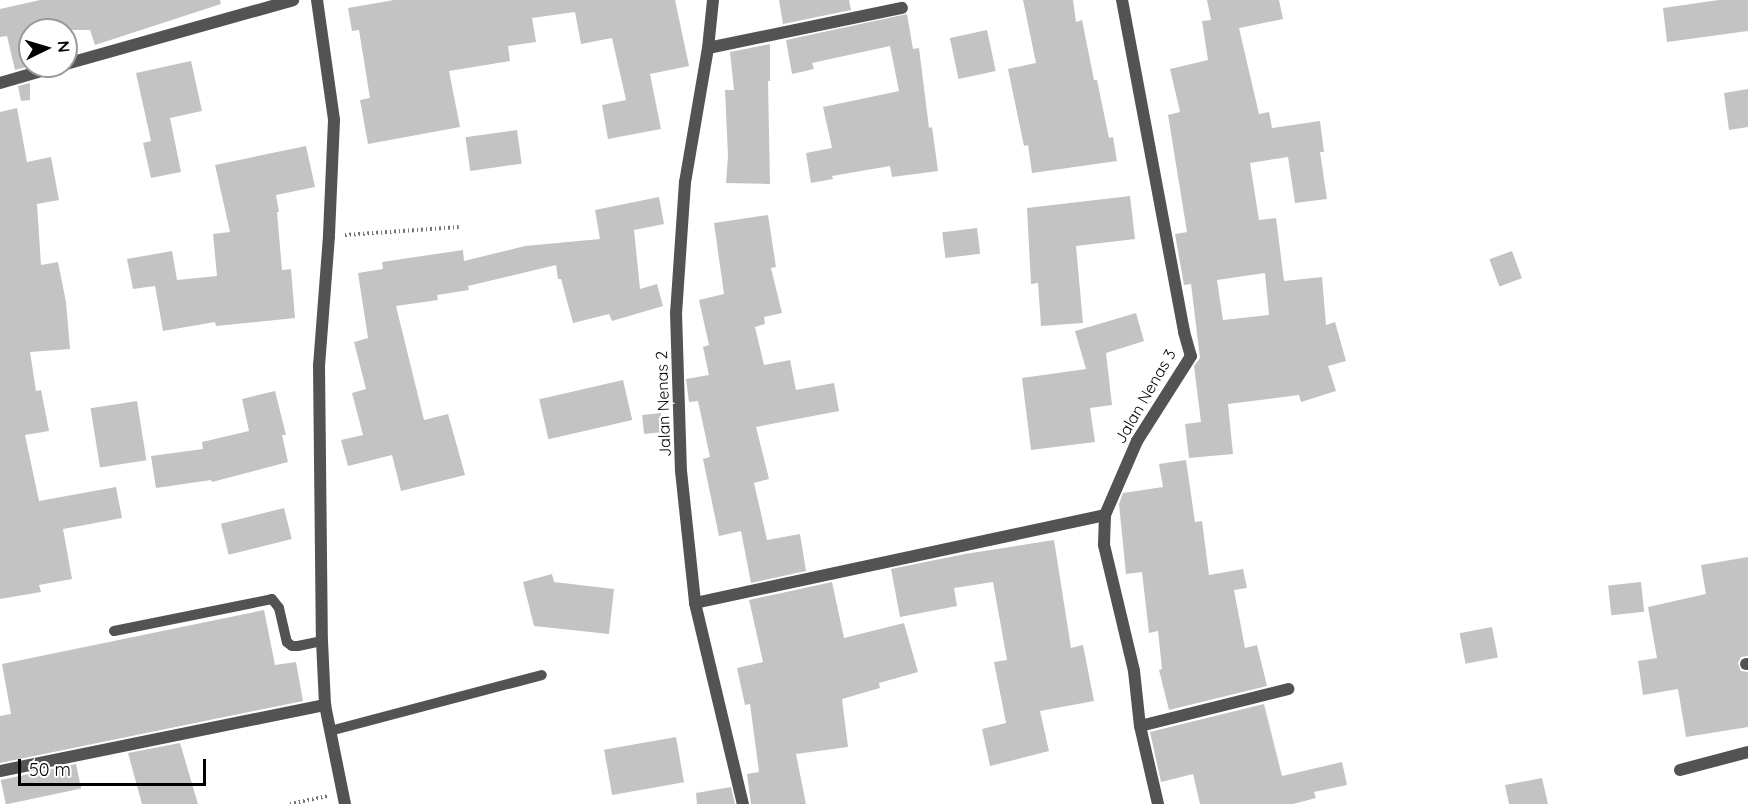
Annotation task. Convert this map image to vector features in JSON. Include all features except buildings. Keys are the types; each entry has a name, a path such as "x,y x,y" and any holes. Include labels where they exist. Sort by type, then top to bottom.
{"street":[{"path":"78,61 293,0"},
{"path":"317,0 334,120 329,236 319,365 322,641 325,705 344,799"},
{"name":"Jalan Nenas 2","path":"713,0 708,48 685,182 676,313 681,471 695,603 743,804"},
{"name":"Jalan Nenas 3","path":"1122,0 1184,332 1191,356 1137,441 1105,515 1104,545 1134,671 1140,726 1158,804"},
{"path":"708,48 902,8"},
{"path":"0,82 18,77"},
{"path":"695,603 1105,515"},
{"path":"1140,726 1288,689"},
{"path":"0,771 325,705"},
{"path":"1680,770 1748,752"}],"lane":[{"path":"114,631 272,599 279,608 287,642 292,646 298,646 322,641"},
{"path":"330,731 542,675"}],"path":[{"path":"329,236 459,227"},
{"path":"290,804 344,799"}]}
